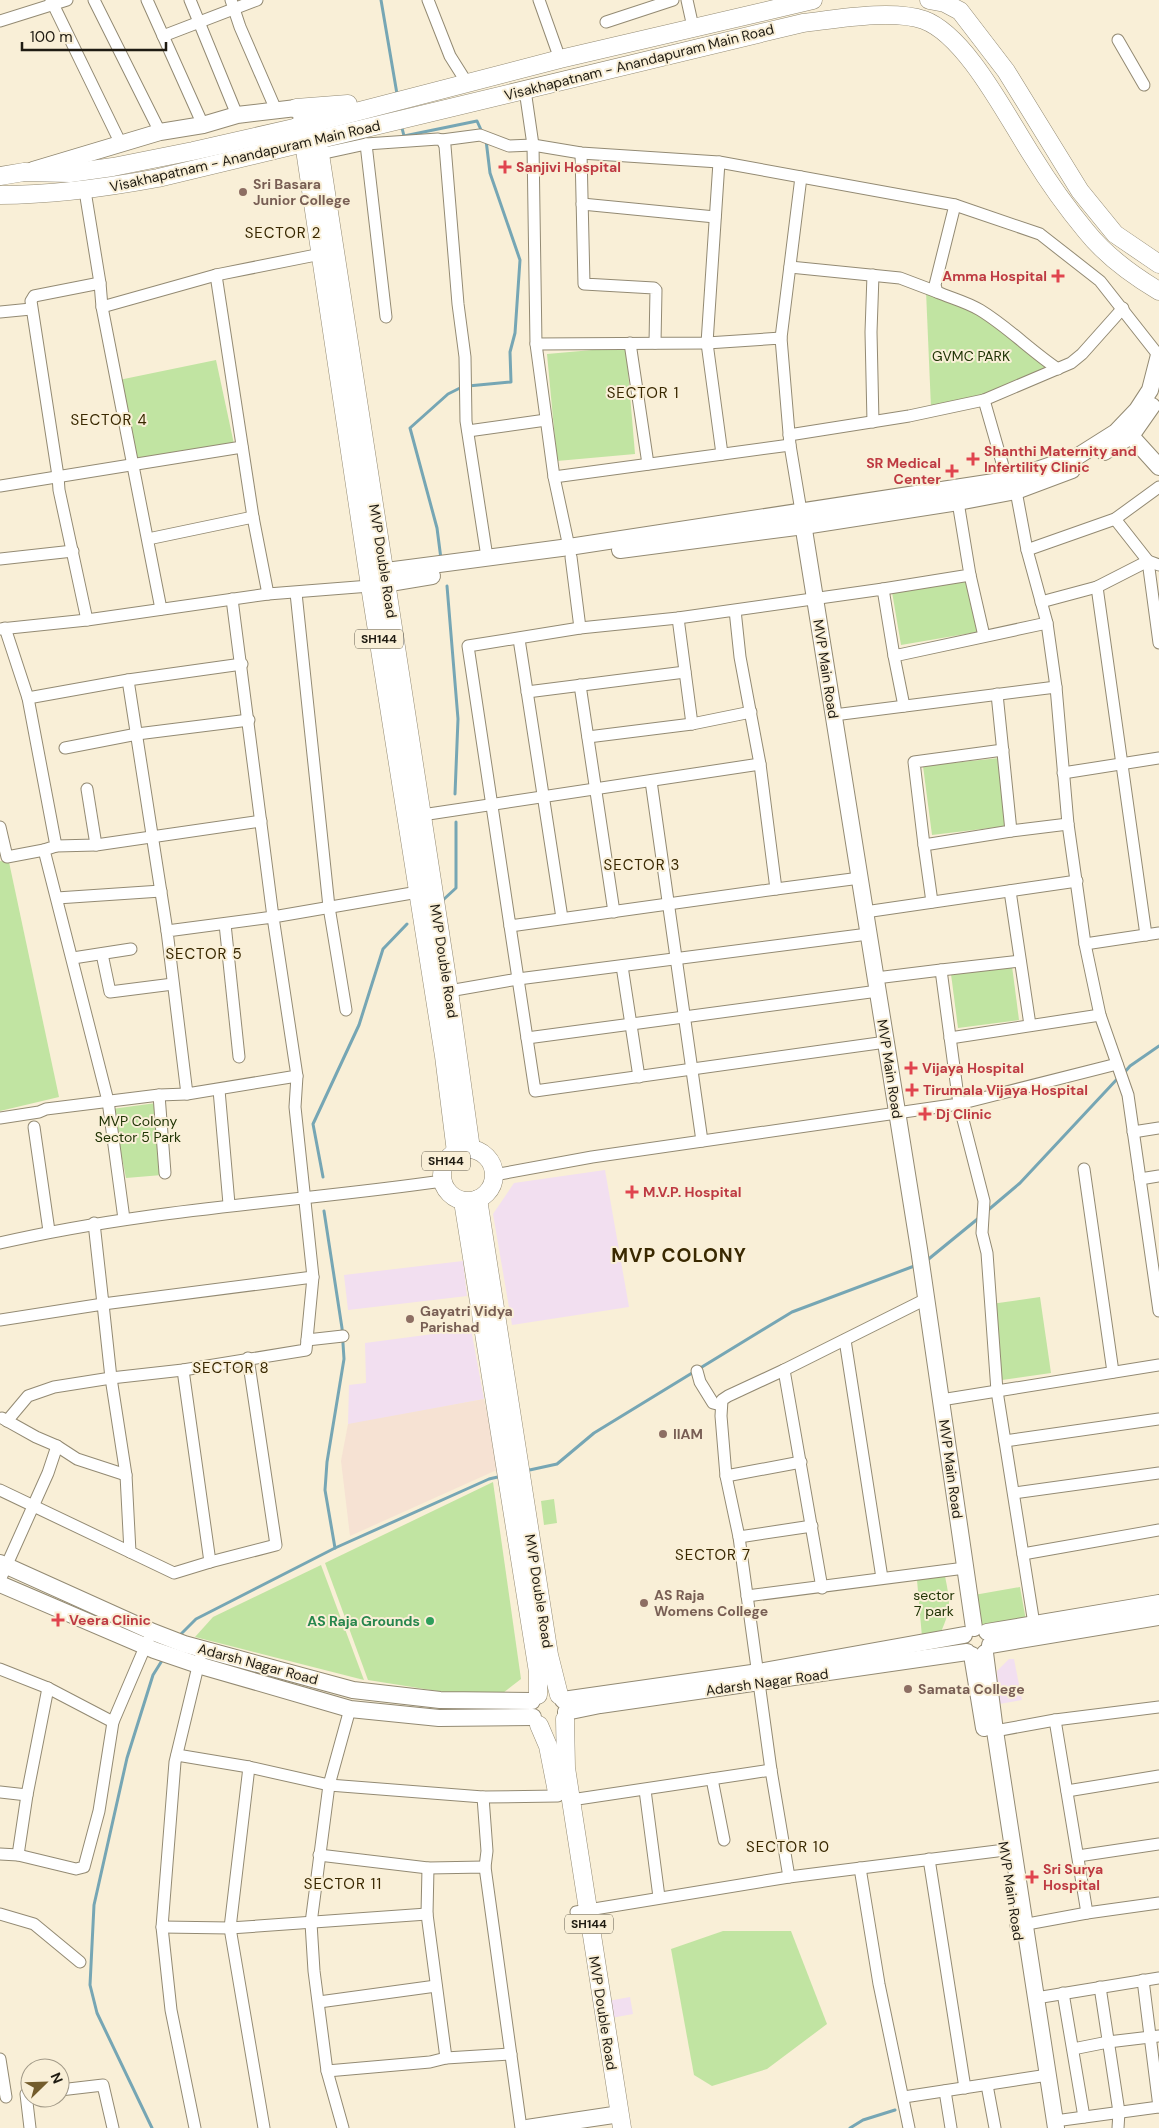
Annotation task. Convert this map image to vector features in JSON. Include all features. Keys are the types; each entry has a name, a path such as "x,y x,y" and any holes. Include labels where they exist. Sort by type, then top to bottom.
{"main road":[{"name":"Visakhapatnam - Anandapuram Main Road","path":"390,102 560,59 813,0"},
{"path":"939,1 960,11 994,54 1080,191 1115,234 1159,264"},
{"name":"Visakhapatnam - Anandapuram Main Road","path":"0,195 39,195 85,191 158,178 310,135 524,90 803,23 897,15 924,20 944,31 960,47 990,89 1044,173 1088,233 1117,263 1159,291"},
{"path":"296,108 390,102"},
{"path":"0,176 24,172 70,173 310,135 390,102"},
{"name":"MVP Double Road","path":"310,135 321,254 348,383"},
{"name":"MVP Double Road","path":"310,135 442,991 464,1151"},
{"name":"MVP Double Road","path":"378,579 422,815 426,891"},
{"name":"SH144","path":"471,1200 450,1194 443,1181 444,1164 464,1151 480,1152 492,1166 494,1175"},
{"path":"471,1200 490,1189 494,1175"},
{"name":"MVP Double Road","path":"471,1200 526,1546 549,1655 563,1710 566,1768 564,1798"},
{"name":"MVP Double Road","path":"526,1546 538,1672 536,1710 564,1798 615,2121"},
{"path":"545,1692 563,1710 554,1727 546,1728 536,1710 545,1692"}],"street":[{"path":"0,21 52,3 67,0"},
{"path":"94,0 160,132"},
{"path":"146,0 203,125"},
{"path":"190,0 237,116"},
{"path":"163,36 199,22 233,5 257,0"},
{"path":"428,0 450,56 467,83"},
{"path":"539,0 560,59"},
{"path":"606,22 673,0"},
{"path":"687,0 693,27"},
{"path":"754,13 777,0"},
{"path":"52,3 121,144"},
{"path":"233,5 240,27 276,110"},
{"path":"1118,40 1144,85"},
{"path":"524,90 533,145 536,344 554,477 570,552 580,628"},
{"path":"24,172 160,132 203,125 237,116 296,108 304,117 310,135 366,144 442,140 480,135 509,146 533,145 581,153 719,162 955,205 1040,234 1100,281 1159,356 1150,390 1137,410 1116,432 1078,456 1012,486 802,519 378,579 296,593 268,594 87,620 2,628 28,698 56,846"},
{"path":"442,140 455,274 466,357 465,392 468,431 487,557"},
{"path":"366,144 386,317"},
{"path":"581,153 584,284 654,288 656,290 655,343"},
{"path":"719,162 707,343 722,454"},
{"path":"801,176 781,338 790,440 802,519"},
{"path":"85,191 100,283 102,307 161,609"},
{"path":"582,204 715,217"},
{"path":"937,292 935,285 955,205"},
{"path":"102,307 216,276 321,254"},
{"path":"790,267 900,278 979,309 1010,331 1034,353 1058,368"},
{"path":"873,275 871,332 873,422"},
{"path":"216,276 253,518 268,594"},
{"path":"87,620 59,490 31,301 34,296 100,283"},
{"path":"554,477 722,454 984,400 1071,363 1082,354 1123,308"},
{"path":"0,312 31,309"},
{"path":"536,344 707,343 781,338"},
{"path":"630,343 648,464"},
{"path":"802,519 958,502 1083,465 1131,436 1159,393"},
{"path":"984,400 1012,486 1047,623 1056,687 1068,824 1085,944 1100,1015 1126,1088 1159,1311"},
{"path":"468,431 546,420"},
{"path":"1131,436 1159,467"},
{"path":"0,486 242,448"},
{"path":"1027,550 1115,519 1159,486"},
{"path":"958,502 970,575 984,636"},
{"path":"148,539 253,518"},
{"name":"MVP Main Road","path":"802,519 919,1249 977,1643 1004,1850 1021,1926 1053,2126"},
{"path":"1115,519 1153,563 1159,643"},
{"path":"0,560 73,551"},
{"path":"378,579 487,557 570,552"},
{"path":"1041,602 1096,588 1153,563"},
{"path":"886,1042 535,1091 468,646 580,628 678,618 970,575"},
{"path":"1096,588 1146,935"},
{"path":"883,589 904,706"},
{"path":"296,593 330,907 346,1010"},
{"path":"126,1475 77,1459 57,1446 3,1419 28,1396 54,1388 306,1350 313,1277 295,1107 297,1076 273,917 242,664 232,599"},
{"path":"735,610 740,656 760,764 776,889"},
{"path":"678,618 692,724"},
{"path":"894,656 1047,623"},
{"path":"519,639 562,918"},
{"path":"28,698 128,680 242,664"},
{"path":"527,692 685,672"},
{"path":"128,680 167,932 187,1094"},
{"path":"580,685 614,912"},
{"path":"834,715 1056,687"},
{"path":"997,694 1011,831"},
{"path":"588,737 692,724 751,712"},
{"path":"65,748 137,734 249,720"},
{"path":"932,902 914,762 1003,750"},
{"path":"1064,773 1159,758"},
{"path":"422,815 760,764"},
{"path":"650,781 702,1141"},
{"path":"87,789 96,845"},
{"path":"0,827 7,857 56,846 96,845 261,821"},
{"path":"924,845 1068,824"},
{"path":"44,850 108,1101 124,1219"},
{"path":"510,926 860,878"},
{"path":"865,912 1077,881"},
{"path":"57,898 161,891"},
{"path":"167,932 273,917 426,891"},
{"path":"1010,891 1030,1025"},
{"path":"225,924 239,1057"},
{"path":"1085,944 1159,933"},
{"path":"442,991 518,979 868,934"},
{"path":"73,958 131,949"},
{"path":"102,954 110,992 173,984"},
{"path":"526,1038 684,1018 877,985 941,970 1020,961"},
{"path":"622,966 639,1077"},
{"path":"941,970 959,1104 984,1207 982,1233 987,1253 998,1391 1034,1624"},
{"path":"950,1038 1100,1015"},
{"path":"494,1175 592,1157 959,1104 1118,1067"},
{"path":"0,1118 40,1112 46,1109 108,1101 219,1090 297,1076"},
{"path":"219,1090 228,1204"},
{"path":"159,1095 165,1173"},
{"path":"34,1127 49,1231"},
{"path":"1133,1132 1159,1128"},
{"path":"1084,1169 1113,1372"},
{"path":"1140,1179 1159,1176"},
{"path":"0,1243 49,1231 94,1223 228,1204 443,1181"},
{"path":"94,1223 111,1378 126,1475 130,1552"},
{"path":"0,1320 103,1304 313,1277"},
{"path":"789,1878 739,1537 726,1476 722,1400 926,1299"},
{"path":"307,1340 343,1336"},
{"path":"845,1340 882,1578"},
{"path":"0,1490 174,1573 276,1545 248,1358"},
{"path":"940,1400 1159,1365"},
{"path":"183,1370 210,1562"},
{"path":"697,1370 700,1382 713,1403 721,1405"},
{"path":"784,1370 822,1588"},
{"path":"1005,1442 1159,1420"},
{"path":"2,1570 48,1473 57,1446"},
{"path":"726,1476 800,1462"},
{"path":"1014,1493 1159,1473"},
{"path":"739,1537 812,1526"},
{"path":"1023,1554 1159,1530"},
{"path":"748,1596 822,1588 882,1578 965,1568"},
{"name":"Adarsh Nagar Road","path":"2,1570 151,1640"},
{"name":"Adarsh Nagar Road","path":"0,1584 181,1651 198,1665 350,1709 439,1718 536,1710"},
{"path":"977,1643 1034,1624 1159,1603"},
{"path":"977,1643 1159,1617"},
{"path":"0,1854 18,1855 76,1869 84,1867 99,1811 113,1722 151,1640"},
{"path":"904,2097 1044,2076 1036,1998 1021,1926 995,1732 977,1643"},
{"name":"Adarsh Nagar Road","path":"563,1710 977,1643"},
{"path":"195,2128 172,2010 162,1927 177,1755 202,1649"},
{"name":"Adarsh Nagar Road","path":"181,1651 202,1649 353,1690 536,1710"},
{"path":"0,1669 48,1688 113,1722"},
{"path":"18,1855 27,1795 48,1688"},
{"path":"995,1732 1056,1720 1159,1707"},
{"path":"343,2128 327,2071 314,1971 311,1923 329,1785 350,1709"},
{"path":"1056,1720 1087,1913"},
{"path":"177,1755 249,1767 329,1785 483,1797 564,1798 644,1790 772,1770"},
{"path":"249,1767 230,1928 264,2128"},
{"path":"1067,1790 1159,1776"},
{"path":"712,1779 724,1840"},
{"path":"644,1790 659,1897"},
{"path":"0,1792 27,1795"},
{"path":"483,1797 487,1851 485,1868 521,2128"},
{"path":"1078,1856 1159,1844"},
{"path":"581,1910 789,1878 1004,1850"},
{"path":"319,1855 428,1868 485,1868"},
{"path":"928,1859 965,2088"},
{"path":"428,1868 427,1914 446,2058"},
{"path":"860,1868 879,1984 909,2128"},
{"path":"1021,1926 1087,1913 1159,1903"},
{"path":"0,1914 34,1924 80,1962"},
{"path":"162,1927 230,1928 427,1914"},
{"path":"1036,1998 1159,1978"},
{"path":"1053,2126 1084,2117 1159,2107 1154,2037 1143,1980"},
{"path":"319,2002 436,1986"},
{"path":"1100,1987 1119,2112 1118,2128"},
{"path":"1063,1993 1084,2117"},
{"path":"1072,2049 1108,2042 1154,2037"},
{"path":"327,2071 430,2062 446,2058 510,2054"},
{"path":"0,2059 3,2097 20,2094"},
{"path":"70,2089 102,2085 113,2128"},
{"path":"987,2085 994,2128"},
{"path":"945,2091 951,2128"},
{"path":"29,2108 30,2128"},
{"path":"527,2128 615,2121"}],"shaded area":[{"path":"605,1170 629,1307 512,1325 493,1214 514,1183"},
{"path":"463,1261 467,1296 348,1310 344,1275"},
{"path":"471,1329 484,1399 348,1425 349,1385 366,1383 365,1343"},
{"path":"484,1399 499,1469 350,1536 341,1461 348,1424"},
{"path":"1009,1659 1014,1659 1022,1700 999,1704 997,1671"},
{"path":"630,1997 633,2014 611,2018 608,2001"}],"green space":[{"name":"GVMC PARK","path":"926,291 977,310 1054,368 990,394 931,408"},
{"path":"626,347 635,454 557,461 547,354"},
{"path":"216,360 234,444 137,464 119,380"},
{"path":"968,579 977,632 901,645 892,592"},
{"path":"999,758 1007,826 932,835 923,766"},
{"path":"0,861 9,862 59,1097 0,1111"},
{"path":"1012,966 1019,1020 958,1028 951,974"},
{"name":"MVP Colony Sector 5 Park","path":"156,1103 162,1175 126,1178 112,1109"},
{"path":"1040,1297 1051,1373 1002,1380 991,1304"},
{"name":"AS Raja Grounds","path":"493,1482 521,1679 494,1700 368,1680 325,1563"},
{"path":"554,1499 557,1523 544,1525 541,1501"},
{"path":"321,1565 364,1680 195,1637 213,1617"},
{"name":"sector 7 park","path":"945,1576 949,1604 945,1623 941,1632 922,1637 917,1580"},
{"path":"1020,1587 1027,1626 980,1633 974,1595"},
{"path":"723,1931 791,1931 827,2024 767,2069 712,2086 694,2075 671,1949"}],"waterway":[{"path":"381,0 397,94"},
{"path":"402,128 404,136 477,121 482,132"},
{"path":"468,386 511,382 510,352 515,333 520,260 490,173 486,140"},
{"path":"441,559 437,528 410,428 448,394 462,387"},
{"path":"447,586 458,719 455,794"},
{"path":"443,900 456,888 456,822"},
{"path":"323,1177 313,1124 359,1025 383,949 407,924"},
{"path":"1124,1073 1130,1066 1159,1046"},
{"path":"987,1211 1020,1183 1119,1077"},
{"path":"324,1211 342,1328 344,1359 327,1462 325,1490 335,1548"},
{"path":"925,1262 980,1217"},
{"path":"525,1471 557,1464 594,1433 792,1312 917,1265"},
{"path":"180,1635 196,1619 335,1548 489,1479 502,1476"},
{"path":"152,2128 97,2013 90,1985 94,1905 127,1758 153,1675 163,1659"},
{"path":"850,2128 863,2120 895,2110"}],"place":[{"name":"Sanjivi Hospital","path":"505,167"},
{"name":"Sri Basara Junior College","path":"243,192"},
{"name":"Amma Hospital","path":"1058,276"},
{"name":"Shanthi Maternity and Infertility Clinic","path":"973,459"},
{"name":"SR Medical Center","path":"952,471"},
{"name":"Vijaya Hospital","path":"911,1068"},
{"name":"Tirumala Vijaya Hospital","path":"912,1090"},
{"name":"Dj Clinic","path":"925,1114"},
{"name":"M.V.P. Hospital","path":"632,1192"},
{"name":"Gayatri Vidya Parishad","path":"410,1319"},
{"name":"IIAM","path":"663,1434"},
{"name":"AS Raja Womens College","path":"644,1603"},
{"name":"Veera Clinic","path":"58,1620"},
{"name":"AS Raja Grounds","path":"430,1621"},
{"name":"Samata College","path":"908,1689"},
{"name":"Sri Surya Hospital","path":"1032,1877"}],"district":[{"name":"SECTOR 2","path":"283,233"},
{"name":"SECTOR 1","path":"643,393"},
{"name":"SECTOR 4","path":"109,420"},
{"name":"SECTOR 3","path":"642,865"},
{"name":"SECTOR 5","path":"204,954"},
{"name":"MVP COLONY","path":"679,1255"},
{"name":"SECTOR 8","path":"231,1368"},
{"name":"SECTOR 7","path":"713,1555"},
{"name":"SECTOR 10","path":"788,1847"},
{"name":"SECTOR 11","path":"343,1884"}]}
